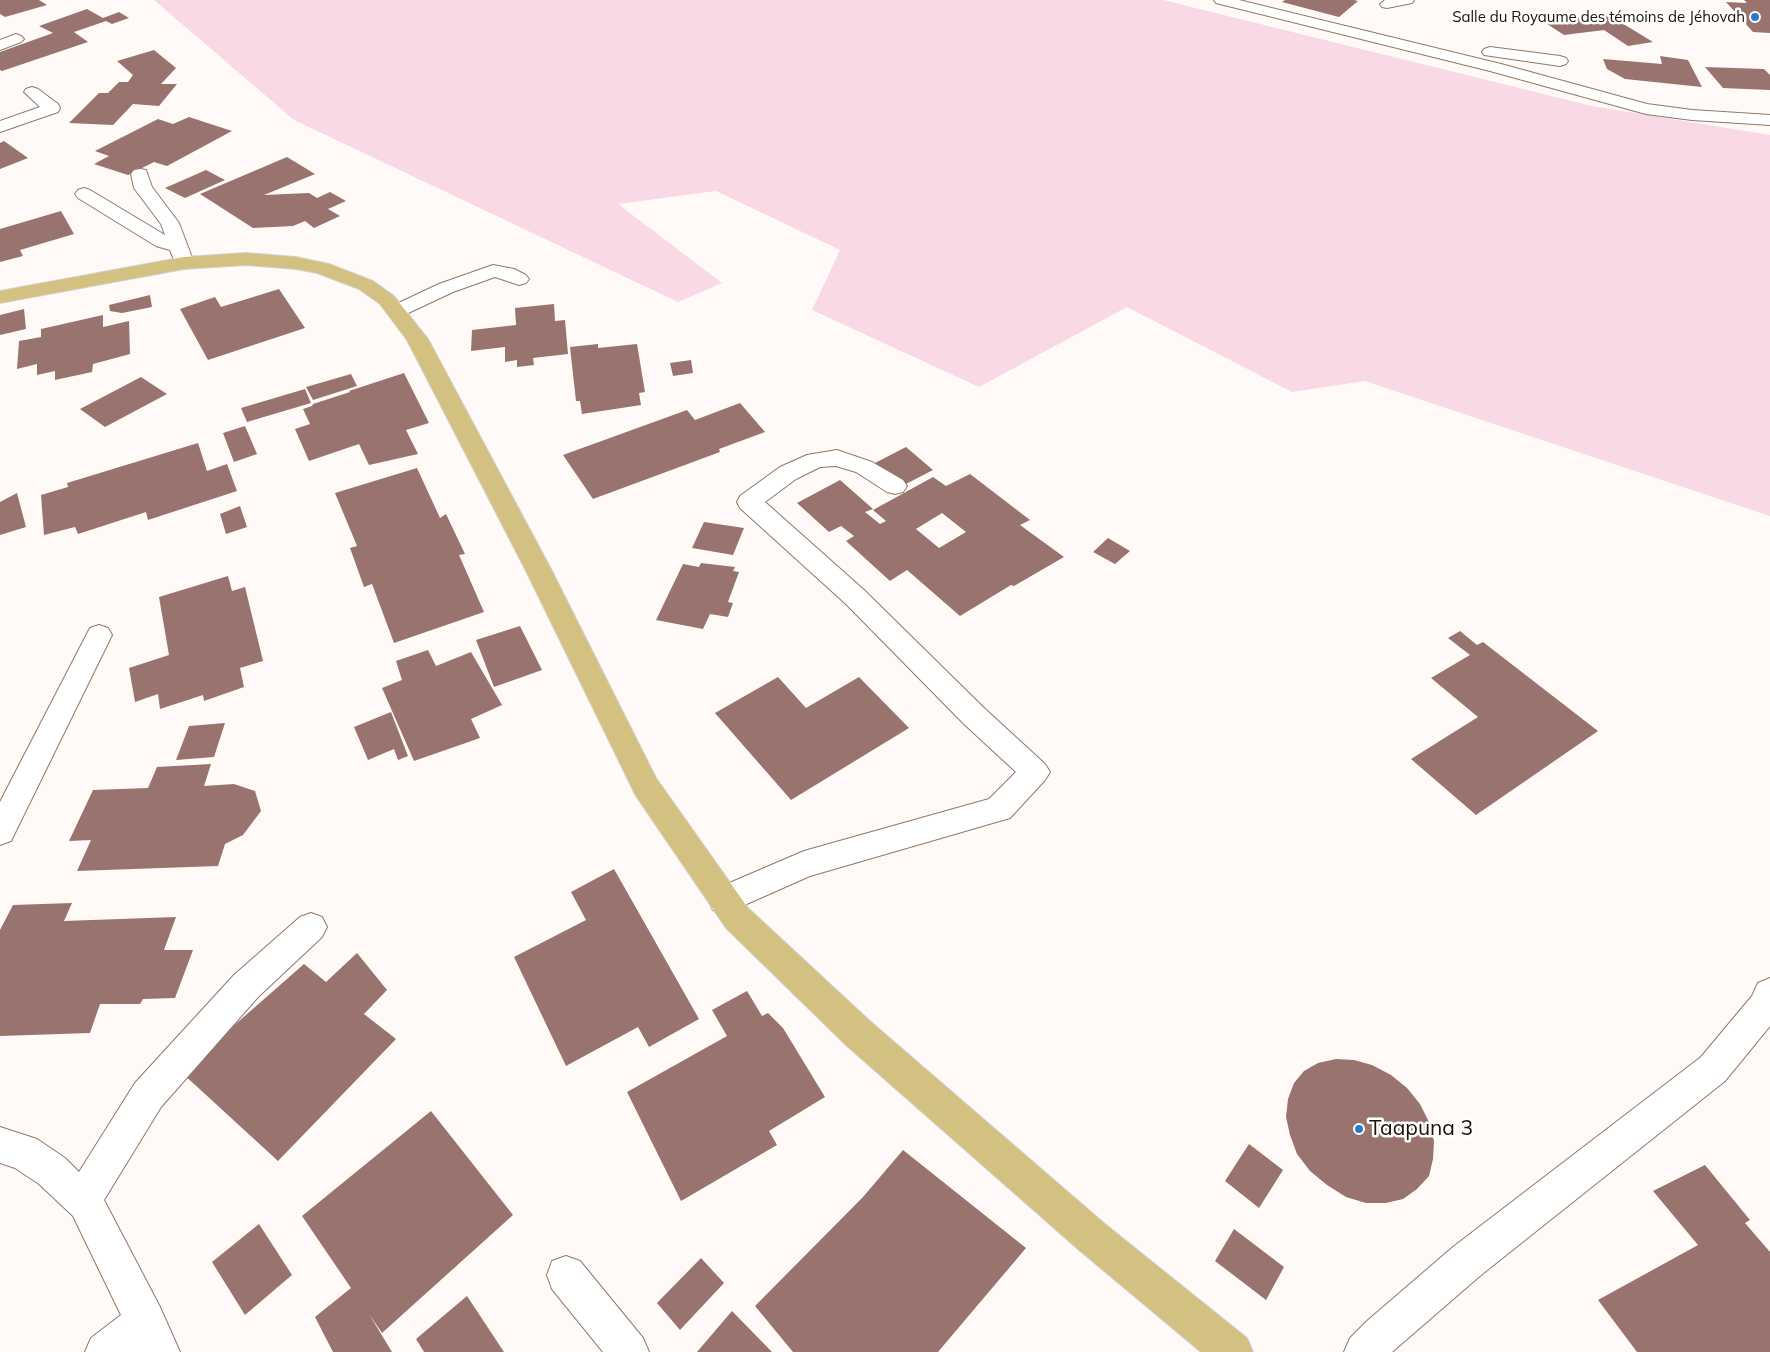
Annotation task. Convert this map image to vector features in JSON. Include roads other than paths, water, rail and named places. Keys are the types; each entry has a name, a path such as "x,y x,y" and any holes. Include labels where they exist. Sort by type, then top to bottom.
{"main road":[{"path":"0,297 181,255 296,263 322,268 366,284 387,300 417,339 503,502 646,787 737,918 859,1034 1092,1237 1233,1352"}],"street":[{"path":"1221,0 1459,59 1646,109 1692,115 1770,120"},
{"path":"1387,4 1407,0"},
{"path":"0,45 16,39"},
{"path":"1459,59 1490,52 1560,61"},
{"path":"0,127 52,108 32,92"},
{"path":"140,174 144,188 170,223 181,255"},
{"path":"84,194 181,255"},
{"path":"397,311 446,288 494,271 507,272 519,279"},
{"path":"724,900 804,864 999,809 1028,782 1035,772 974,716 856,597 748,502 788,473 815,460 837,458 864,467 895,486"},
{"path":"0,832 99,635"},
{"path":"82,1201 148,1095 246,986 311,926"},
{"path":"1364,1352 1467,1261 1713,1069 1764,1007 1770,994"},
{"path":"0,1145 24,1152 52,1171 82,1201 86,1201 153,1336 105,1352"},
{"path":"566,1275 630,1352"}],"place":[{"name":"Salle du Royaume des témoins de Jéhovah","path":"1755,17"},
{"name":"Taapuna 3","path":"1359,1129"}]}
